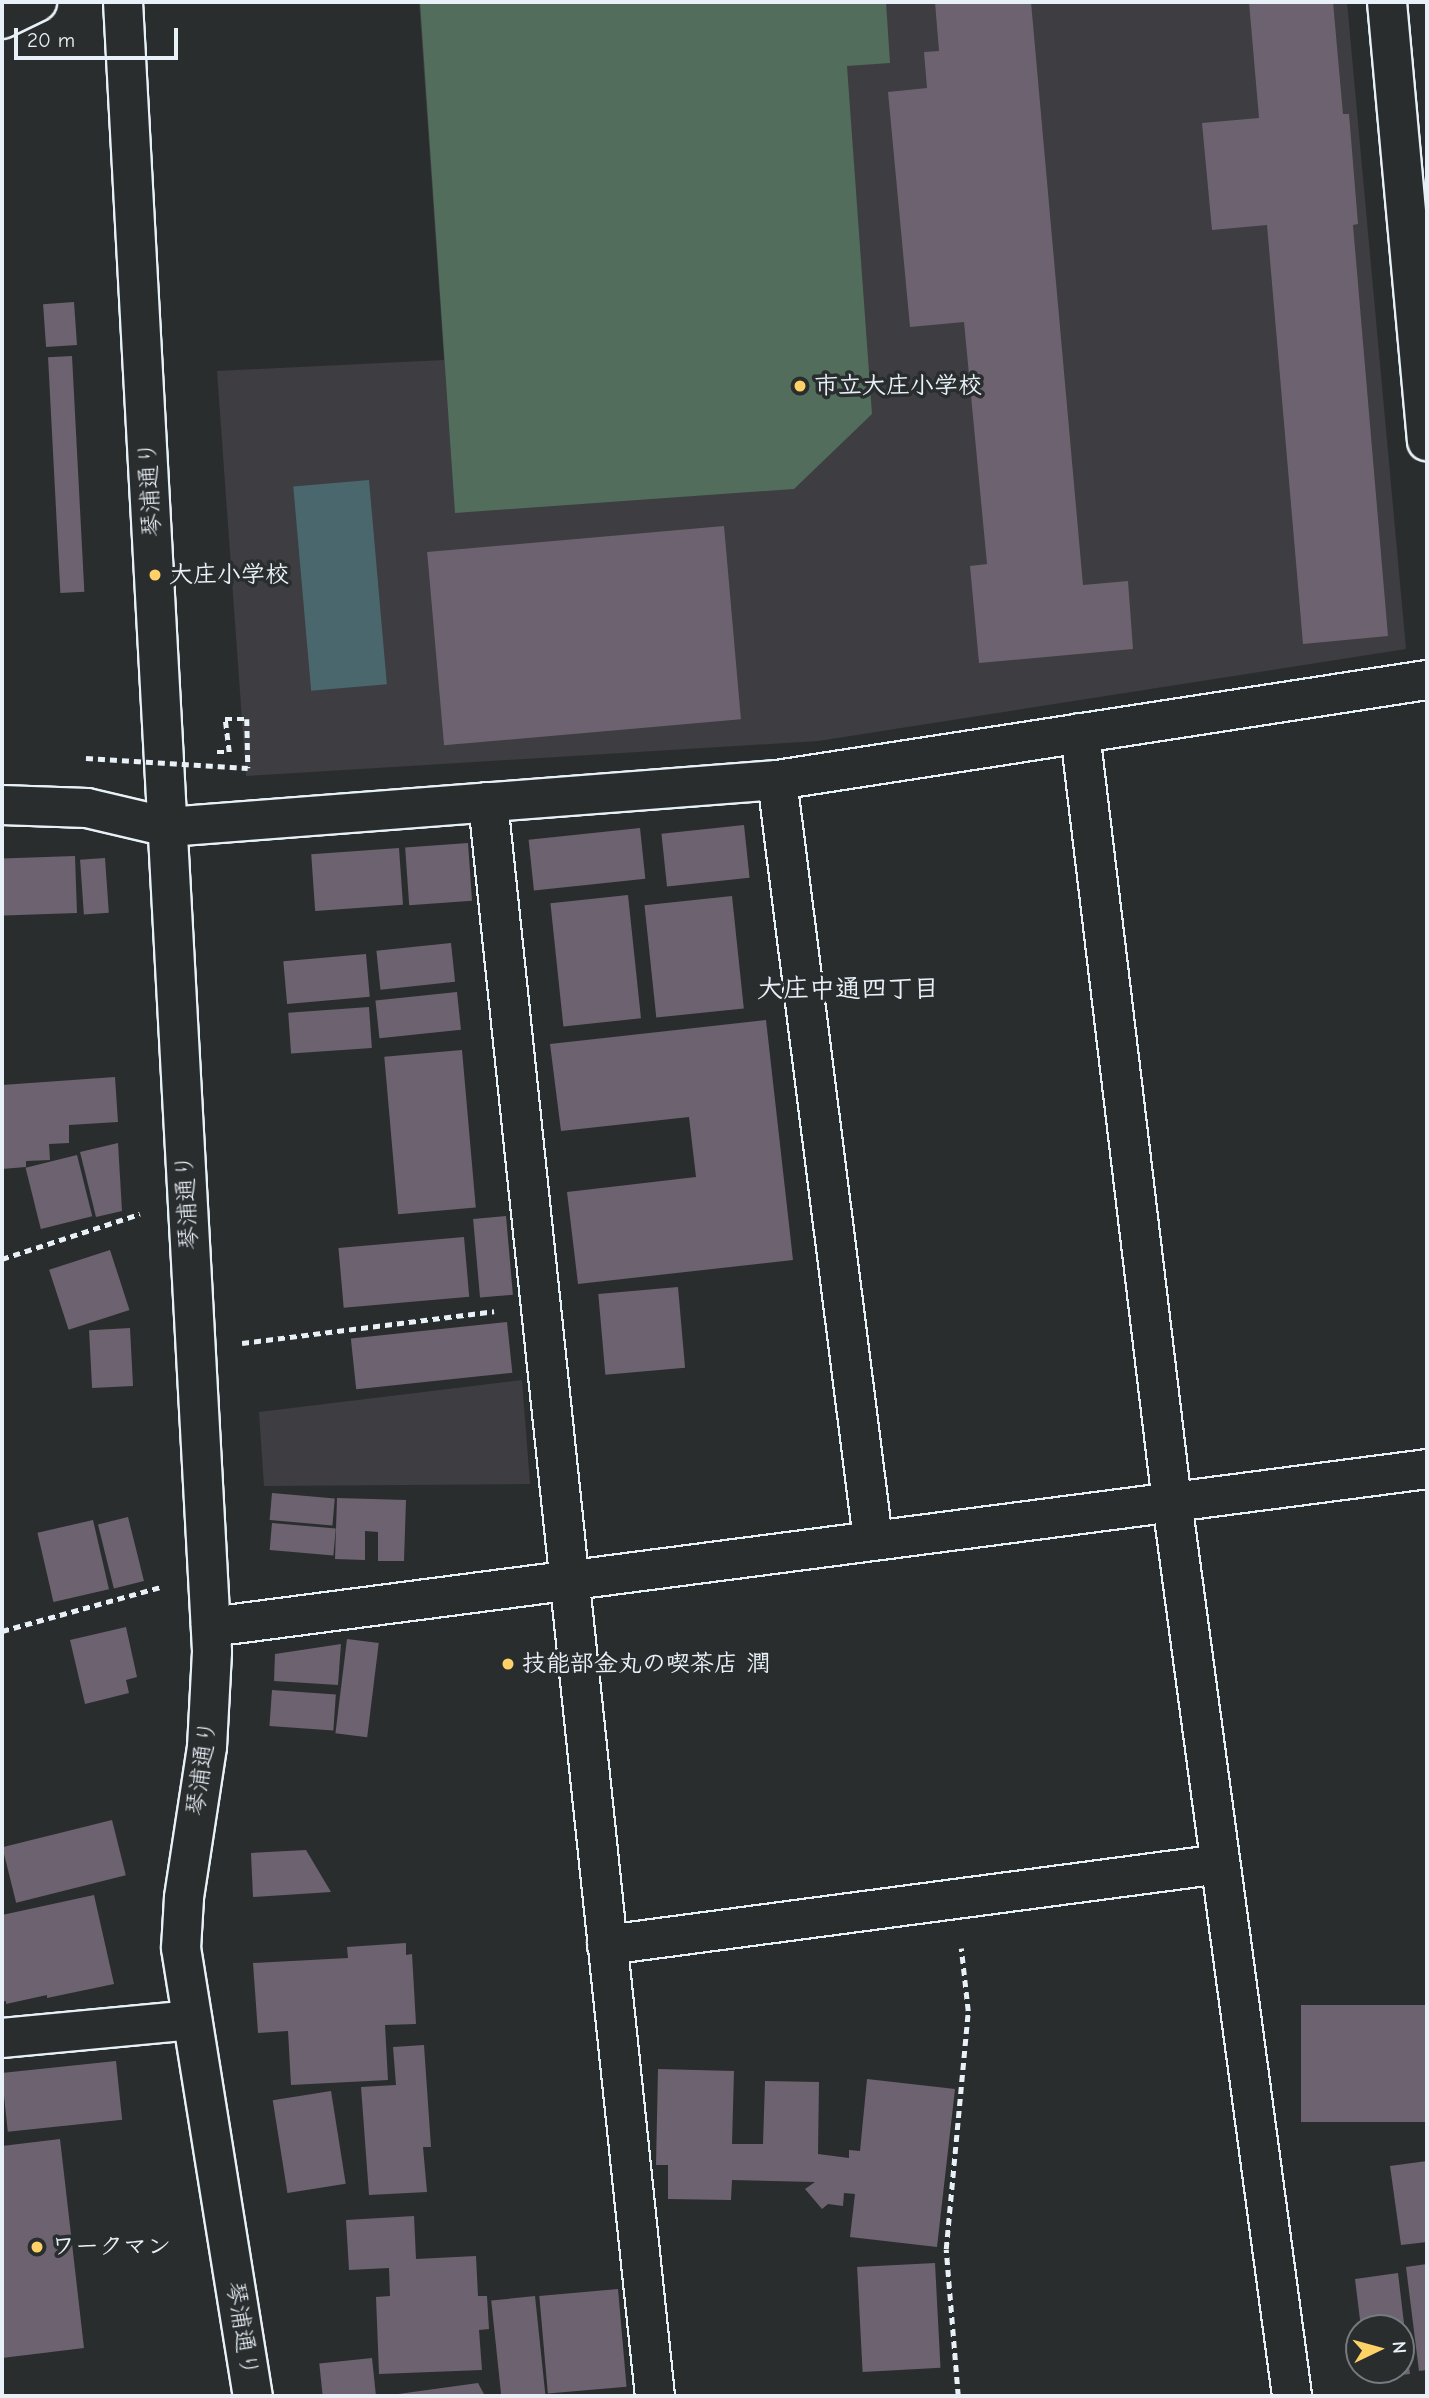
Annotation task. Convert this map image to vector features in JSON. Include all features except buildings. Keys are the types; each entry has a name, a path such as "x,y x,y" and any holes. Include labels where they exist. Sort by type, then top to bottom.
{"street":[{"path":"2,19 37,2"},
{"name":"琴浦通り","path":"124,2 211,1627 211,1701 207,1747 184,1898 181,1948 253,2396"},
{"path":"1387,2 1427,441"},
{"path":"2,805 87,808 168,827 777,780 1427,680"},
{"path":"1080,733 1172,1502 1292,2396"},
{"path":"777,780 873,1540"},
{"path":"488,802 655,2396"},
{"path":"211,1627 1427,1469"},
{"path":"607,1945 1221,1864"},
{"path":"2,2038 192,2020"}],"path":[{"path":"86,758 248,768 247,719 225,719 229,752 217,752"},
{"path":"2,1259 144,1213"},
{"path":"239,1343 540,1305"},
{"path":"2,1631 165,1585"},
{"path":"956,1900 968,2011 946,2249 958,2396"}],"shaded area":[{"name":"市立大庄小学校","path":"419,2 1347,2 1406,649 818,741 246,776 217,371 444,360"},
{"path":"522,1380 530,1484 264,1486 259,1412"}],"green space":[{"path":"420,2 886,2 890,63 847,66 872,414 794,489 455,513"}],"water":[{"path":"369,480 387,684 311,691 293,487"}],"place":[{"name":"市立大庄小学校","path":"800,386"},
{"name":"大庄小学校","path":"155,575"},
{"name":"技能部金丸の喫茶店 潤","path":"508,1664"},
{"name":"ワークマン","path":"37,2247"}],"district":[{"name":"大庄中通四丁目","path":"848,990"}]}
